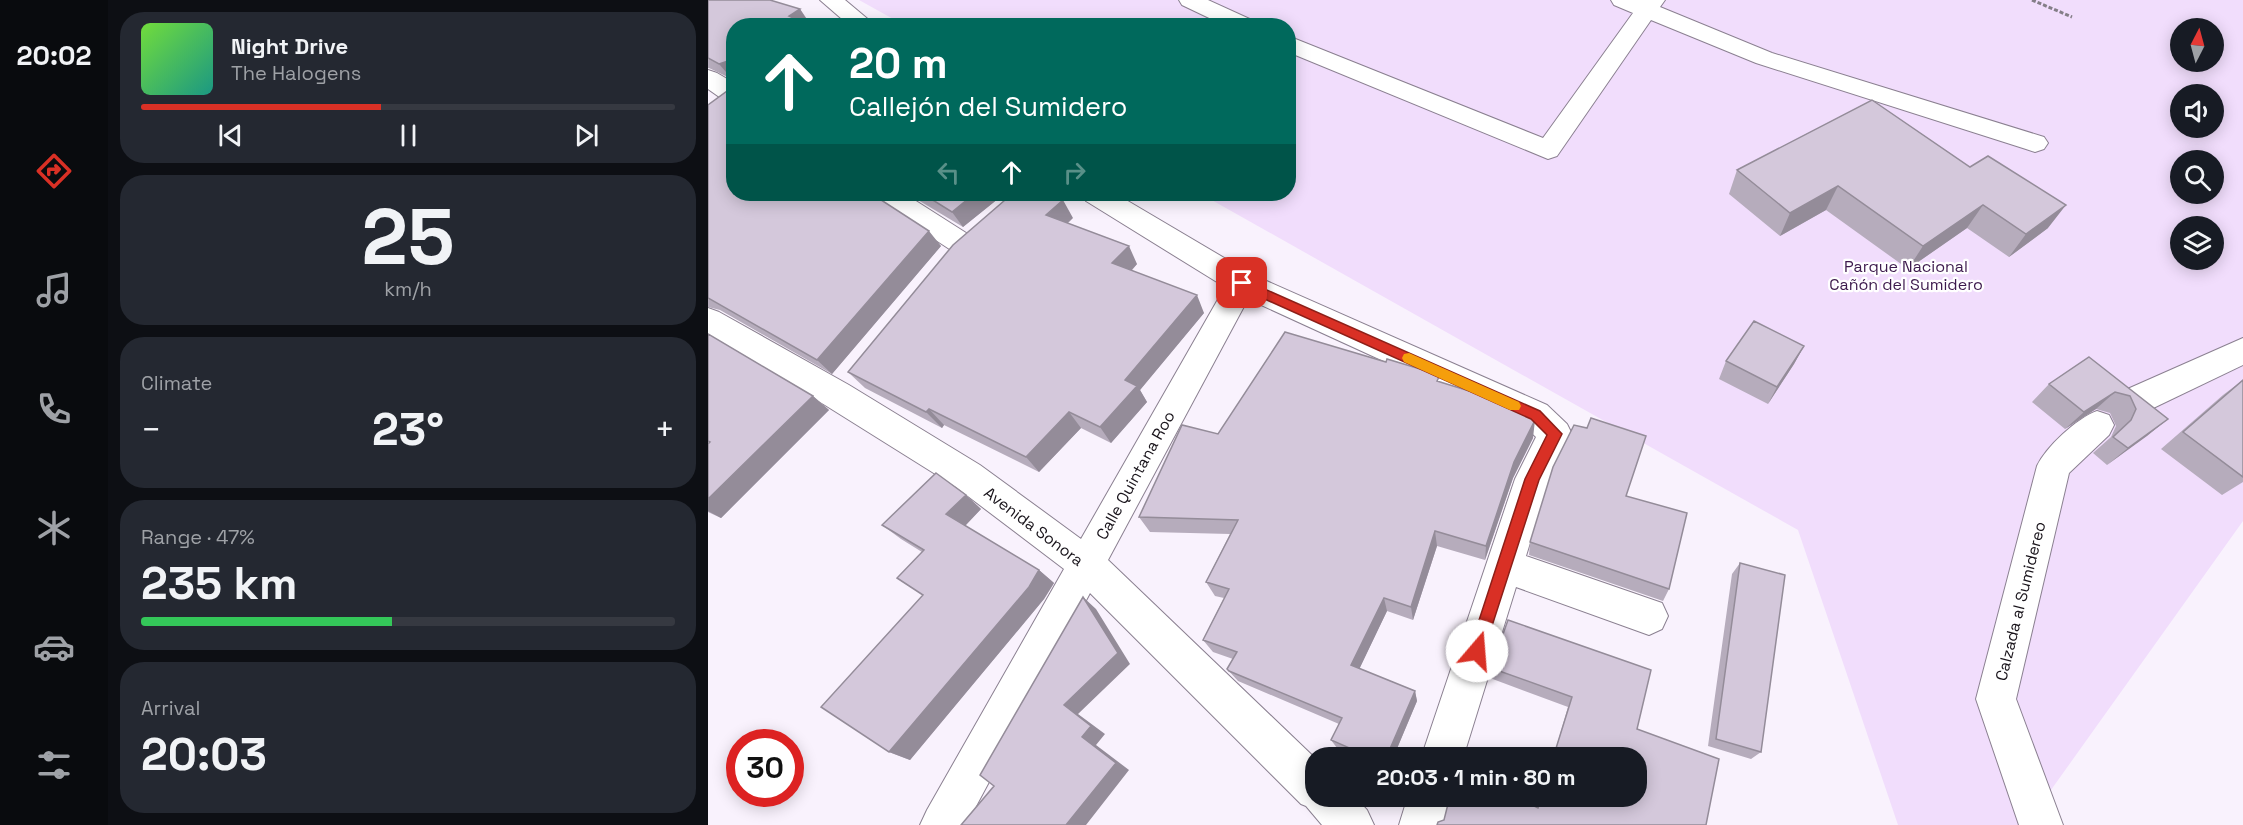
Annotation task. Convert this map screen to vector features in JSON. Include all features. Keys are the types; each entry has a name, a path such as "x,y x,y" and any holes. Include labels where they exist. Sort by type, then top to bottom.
{"street":[{"path":"831,0 855,18"},
{"path":"1190,0 1218,13"},
{"path":"1622,0 1651,5 1764,58 2035,143"},
{"path":"1296,46 1548,150 1651,5"},
{"path":"897,201 964,245"},
{"path":"1107,201 1242,283 1535,415 1555,434 1532,479 1446,747"},
{"name":"Calle Quintana Roo","path":"942,825 1242,283"},
{"name":"Avenida Sonora","path":"708,320 845,386 1086,564 1305,778"},
{"path":"2136,401 2243,351"},
{"name":"Calzada al Sumidereo","path":"2041,825 1996,699 2054,466 2097,425"},
{"path":"1504,566 1649,616"},
{"path":"1334,807 1352,825"},
{"path":"1421,825 1427,807"}],"path":[{"path":"2032,0 2072,17"}],"green space":[{"name":"Parque Nacional Cañón del Sumidero","path":"859,0 2243,0 2243,521 2026,825 1898,825 1798,530 1213,201 1296,201 1296,18 891,18"}],"building":[{"path":"708,0 770,0 800,9 789,16 794,18 726,18 726,62 719,64 708,58"},
{"path":"726,92 726,201 883,201 929,231 817,360 708,298 708,105"},
{"path":"1872,100 1970,167 1988,156 2066,205 2026,234 1983,205 1923,246 1838,186 1790,213 1737,170"},
{"path":"934,201 965,201 952,212"},
{"path":"1004,201 1062,201 1046,215 1129,246 1112,263 1197,295 1125,380 1137,386 1100,427 1069,412 1026,457 929,409 926,412 848,372 953,245"},
{"path":"1754,321 1804,346 1777,387 1726,361"},
{"path":"1285,332 1386,362 1387,359 1440,375 1437,381 1508,403 1523,410 1535,420 1514,462 1486,546 1435,531 1411,607 1384,598 1351,665 1415,691 1391,747 1347,747 1331,740 1342,718 1229,671 1227,669 1237,652 1203,640 1229,589 1206,582 1238,520 1139,517 1182,425 1218,434"},
{"path":"708,334 813,396 708,499 708,444 710,442 708,441"},
{"path":"2089,357 2168,419 2128,448 2113,437 2131,420 2136,409 2130,396 2115,392 2084,412 2049,384"},
{"path":"2243,380 2243,477 2183,432"},
{"path":"1591,418 1646,436 1626,496 1687,513 1669,589 1530,542 1553,467 1574,425 1587,428"},
{"path":"936,473 966,495 946,514 1039,570 1029,587 889,752 821,707 923,595 897,578 924,550 882,525"},
{"path":"1740,563 1785,575 1761,752 1716,739"},
{"path":"1083,597 1118,653 1064,705 1091,726 1082,737 1116,763 1066,825 961,825 994,786 980,775"},
{"path":"1508,620 1651,670 1637,729 1719,759 1706,825 1437,825 1438,822 1444,820 1447,807 1647,807 1647,747 1556,747 1572,697 1491,668"}],"slow traffic":[{"path":"1409,358 1515,406"}],"route":[{"path":"1242,283 1535,415 1555,434 1532,479 1477,651"}]}
